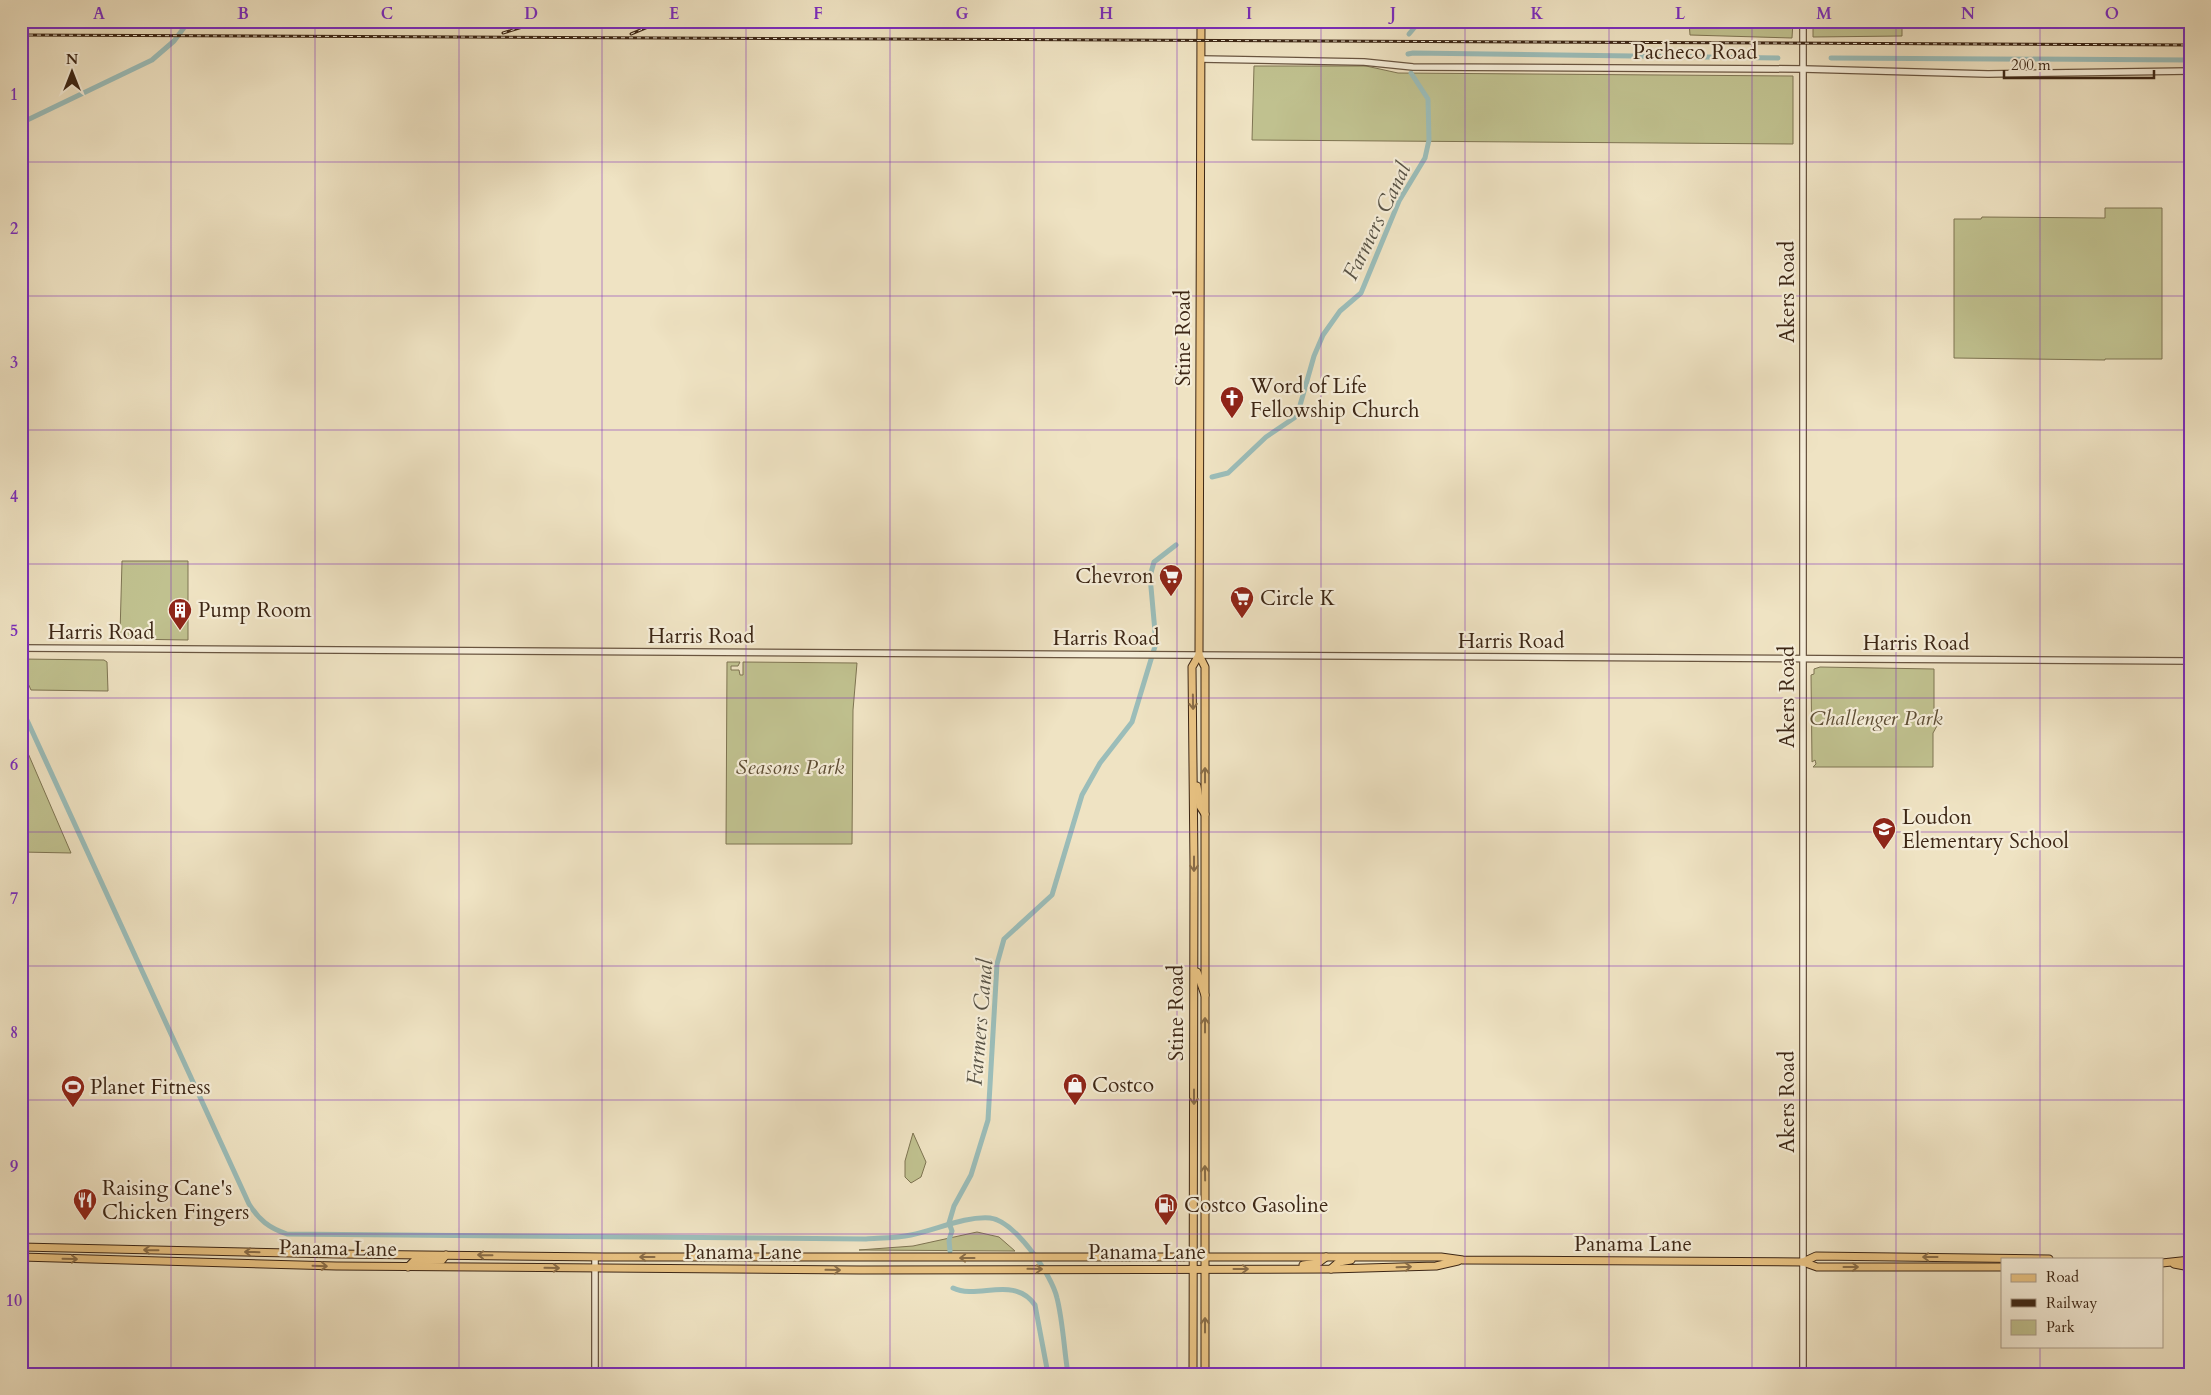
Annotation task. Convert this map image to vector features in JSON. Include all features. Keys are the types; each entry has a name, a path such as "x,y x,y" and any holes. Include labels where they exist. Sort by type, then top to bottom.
{"main road":[{"name":"Stine Road","path":"1201,21 1200,655 1205,667 1205,1374"},
{"name":"Stine Road","path":"1193,1374 1194,756 1192,667 1200,655"},
{"path":"1194,756 1200,806 1205,814"},
{"path":"1194,957 1200,985 1205,995"},
{"path":"1194,1055 1200,1060 1204,1100"},
{"name":"Panama Lane","path":"21,1247 446,1255 826,1258 1371,1256 1441,1257 1463,1260 1804,1262 1817,1267 2001,1268"},
{"path":"181,1261 199,1251"},
{"path":"408,1267 414,1261 442,1260 446,1255"},
{"path":"1283,1269 1318,1263 1326,1256"},
{"path":"1331,1268 1339,1262 1371,1256"},
{"name":"Panama Lane","path":"1804,1262 1816,1256 2021,1258"},
{"name":"Panama Lane","path":"21,1257 408,1267 860,1270 1283,1269 1436,1266 1463,1260"},
{"path":"1952,1267 1957,1262 1994,1257"},
{"path":"784,1269 791,1263 826,1258"},
{"path":"860,1270 879,1263 883,1258"},
{"path":"2169,1264 2190,1262"},
{"path":"2169,1264 2190,1267"}],"street":[{"name":"Akers Road","path":"1803,21 1804,1374"},
{"name":"Pacheco Road","path":"1201,59 1364,62 1413,67 1804,69 1988,74 2190,71"},
{"name":"Harris Road","path":"21,648 2190,661"},
{"path":"595,1256 595,1374"}],"green space":[{"path":"1689,21 1793,21 1792,38 1690,35"},
{"path":"1813,21 1902,21 1902,36 1813,37"},
{"path":"1254,66 1366,66 1398,73 1793,76 1793,144 1252,140"},
{"path":"2105,208 2162,208 2162,359 1954,358 1954,219 1981,219 1982,217 2105,218"},
{"path":"122,561 188,561 188,640 125,639 120,634"},
{"path":"21,659 104,660 107,662 108,691 31,690 21,668"},
{"name":"Seasons Park","path":"727,662 740,662 738,666 731,666 731,670 739,670 740,675 743,675 743,662 857,663 853,710 852,844 726,844"},
{"name":"Challenger Park","path":"1820,667 1934,669 1934,717 1938,724 1933,733 1933,767 1813,767 1816,764 1815,760 1812,762 1811,675 1814,674 1814,669"},
{"path":"21,737 71,853 21,852"},
{"path":"913,1133 926,1162 921,1177 911,1183 905,1177 905,1161"},
{"path":"977,1232 999,1237 1015,1251 859,1250 913,1246"}],"waterway":[{"path":"21,123 152,60 174,41 189,21"},
{"name":"Farmers Canal","path":"1409,34 1420,21"},
{"path":"1408,54 1778,58"},
{"path":"1831,58 2190,60"},
{"name":"Farmers Canal","path":"1212,477 1228,473 1266,437 1297,416 1314,356 1323,335 1340,311 1361,293 1399,201 1425,158 1429,140 1428,99 1411,73"},
{"name":"Farmers Canal","path":"950,1251 949,1240 952,1231 949,1223 954,1206 971,1175 988,1120 997,964 1004,939 1052,895 1082,795 1100,763 1132,722 1156,643 1150,576 1154,562 1176,545"},
{"path":"21,707 249,1204 257,1215 270,1226 287,1234 866,1239 906,1236 961,1221 990,1218 1000,1221 1021,1239 1031,1250 1048,1276 1054,1288 1059,1307 1068,1374"},
{"name":"Farmers Canal","path":"953,1288 973,1292 1017,1291 1026,1296 1035,1305 1048,1374"}],"railway":[{"path":"503,33 542,21"},
{"path":"631,34 662,21"},
{"path":"21,35 2190,45"}],"place":[{"name":"Word of Life Fellowship Church","path":"1232,419"},
{"name":"Chevron","path":"1171,597"},
{"name":"Circle K","path":"1242,619"},
{"name":"Pump Room","path":"180,631"},
{"name":"Loudon Elementary School","path":"1884,850"},
{"name":"Costco","path":"1075,1106"},
{"name":"Planet Fitness","path":"73,1108"},
{"name":"Raising Cane's Chicken Fingers","path":"85,1221"},
{"name":"Costco Gasoline","path":"1166,1226"}]}
